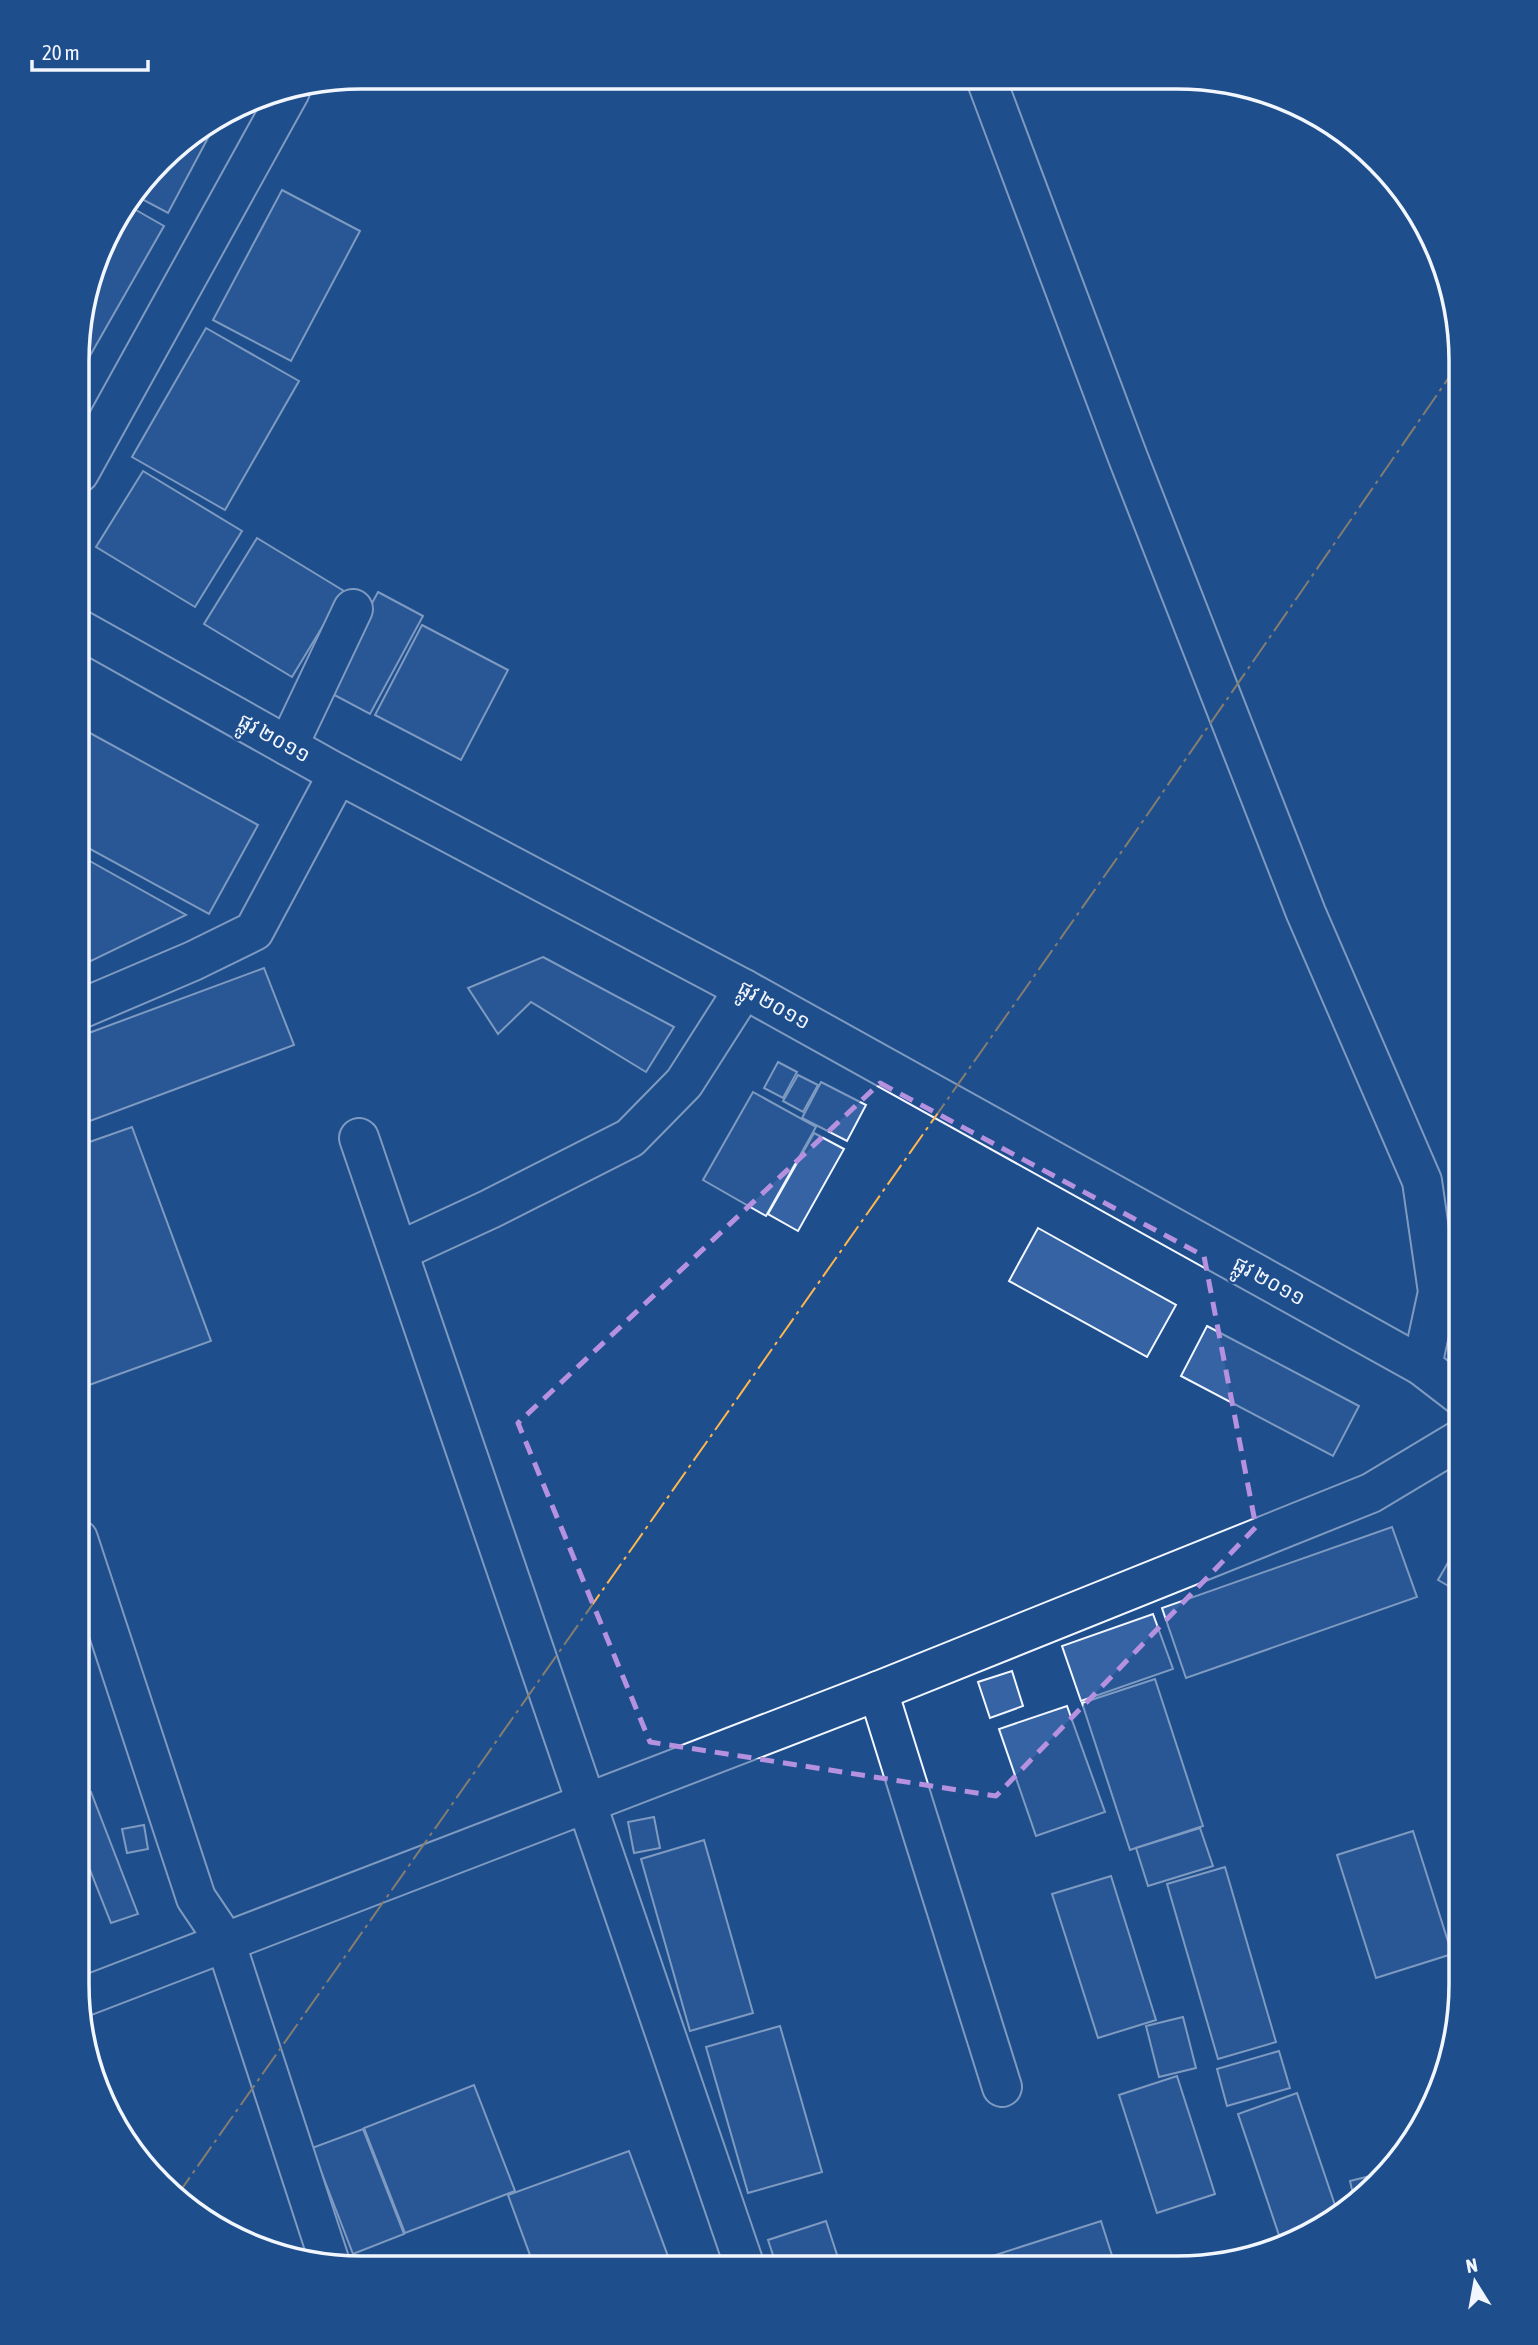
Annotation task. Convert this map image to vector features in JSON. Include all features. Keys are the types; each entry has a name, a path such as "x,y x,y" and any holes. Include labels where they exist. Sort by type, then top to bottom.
{"street":[{"path":"990,89 1126,455 1306,913 1422,1181 1438,1292 1422,1366"},
{"path":"89,455 285,101"},
{"path":"288,746 353,610"},
{"name":"ផ្លូវ ២០១១","path":"89,635 338,774 744,989 1422,1366 1449,1387"},
{"path":"89,1003 193,961 254,931 338,774"},
{"path":"399,1251 631,1138 684,1083 744,989"},
{"path":"359,1138 588,1800 741,2256"},
{"path":"90,1994 588,1800 878,1691 1371,1493 1449,1446"},
{"path":"89,1572 196,1898 225,1941 327,2253"},
{"path":"878,1691 1002,2087"}],"highlighted area":[{"path":"880,1083 1204,1256 1256,1527 996,1796 650,1742 518,1423"}],"building":[{"path":"209,136 168,213 143,199 169,169"},
{"path":"282,190 360,231 291,361 213,320"},
{"path":"135,210 164,226 89,357 94,308 110,257 126,225"},
{"path":"206,328 299,381 225,510 132,457"},
{"path":"143,471 242,531 195,607 96,547"},
{"path":"257,538 344,591 292,677 204,624"},
{"path":"378,592 423,616 370,714 325,690"},
{"path":"422,625 508,670 461,760 375,715"},
{"path":"89,732 258,825 209,914 89,848"},
{"path":"89,861 186,915 91,961"},
{"path":"543,957 674,1027 646,1072 531,1002 498,1034 468,988"},
{"path":"264,968 294,1045 90,1121 89,1033"},
{"path":"778,1062 797,1072 783,1098 764,1088"},
{"path":"798,1075 818,1085 803,1112 783,1101"},
{"path":"821,1082 866,1105 847,1141 802,1118"},
{"path":"753,1092 816,1127 766,1216 703,1180"},
{"path":"132,1127 211,1341 89,1385 89,1142"},
{"path":"814,1133 844,1149 798,1231 768,1214"},
{"path":"1038,1228 1176,1305 1147,1357 1009,1281"},
{"path":"1207,1326 1359,1406 1333,1456 1181,1376"},
{"path":"1392,1527 1417,1597 1186,1678 1162,1608"},
{"path":"1449,1561 1449,1586 1438,1580"},
{"path":"1153,1614 1173,1669 1081,1701 1062,1646"},
{"path":"1012,1671 1023,1706 990,1718 978,1682"},
{"path":"1155,1679 1203,1826 1130,1850 1082,1703"},
{"path":"1067,1706 1105,1812 1036,1836 999,1729"},
{"path":"91,1792 138,1914 111,1923 89,1867"},
{"path":"654,1817 660,1848 634,1853 628,1822"},
{"path":"144,1825 148,1849 127,1853 122,1829"},
{"path":"1200,1828 1213,1866 1148,1886 1136,1848"},
{"path":"1413,1831 1449,1945 1449,1955 1376,1978 1337,1855"},
{"path":"704,1840 753,2013 690,2031 641,1859"},
{"path":"1225,1867 1276,2042 1218,2059 1167,1884"},
{"path":"1111,1876 1156,2020 1098,2038 1052,1894"},
{"path":"1183,2017 1196,2068 1159,2077 1146,2026"},
{"path":"780,2026 822,2172 748,2193 706,2047"},
{"path":"1279,2051 1290,2088 1227,2106 1217,2069"},
{"path":"1177,2076 1215,2194 1157,2213 1119,2095"},
{"path":"474,2085 515,2191 405,2233 364,2128"},
{"path":"1297,2093 1335,2205 1279,2236 1238,2114"},
{"path":"363,2129 404,2234 353,2254 312,2148"},
{"path":"629,2151 668,2256 530,2256 508,2195"},
{"path":"1369,2176 1352,2191 1350,2181"},
{"path":"826,2221 837,2256 773,2256 768,2240"},
{"path":"1101,2221 1112,2256 992,2256"}],"power":[{"path":"182,2188 1134,834 1449,377"}]}
